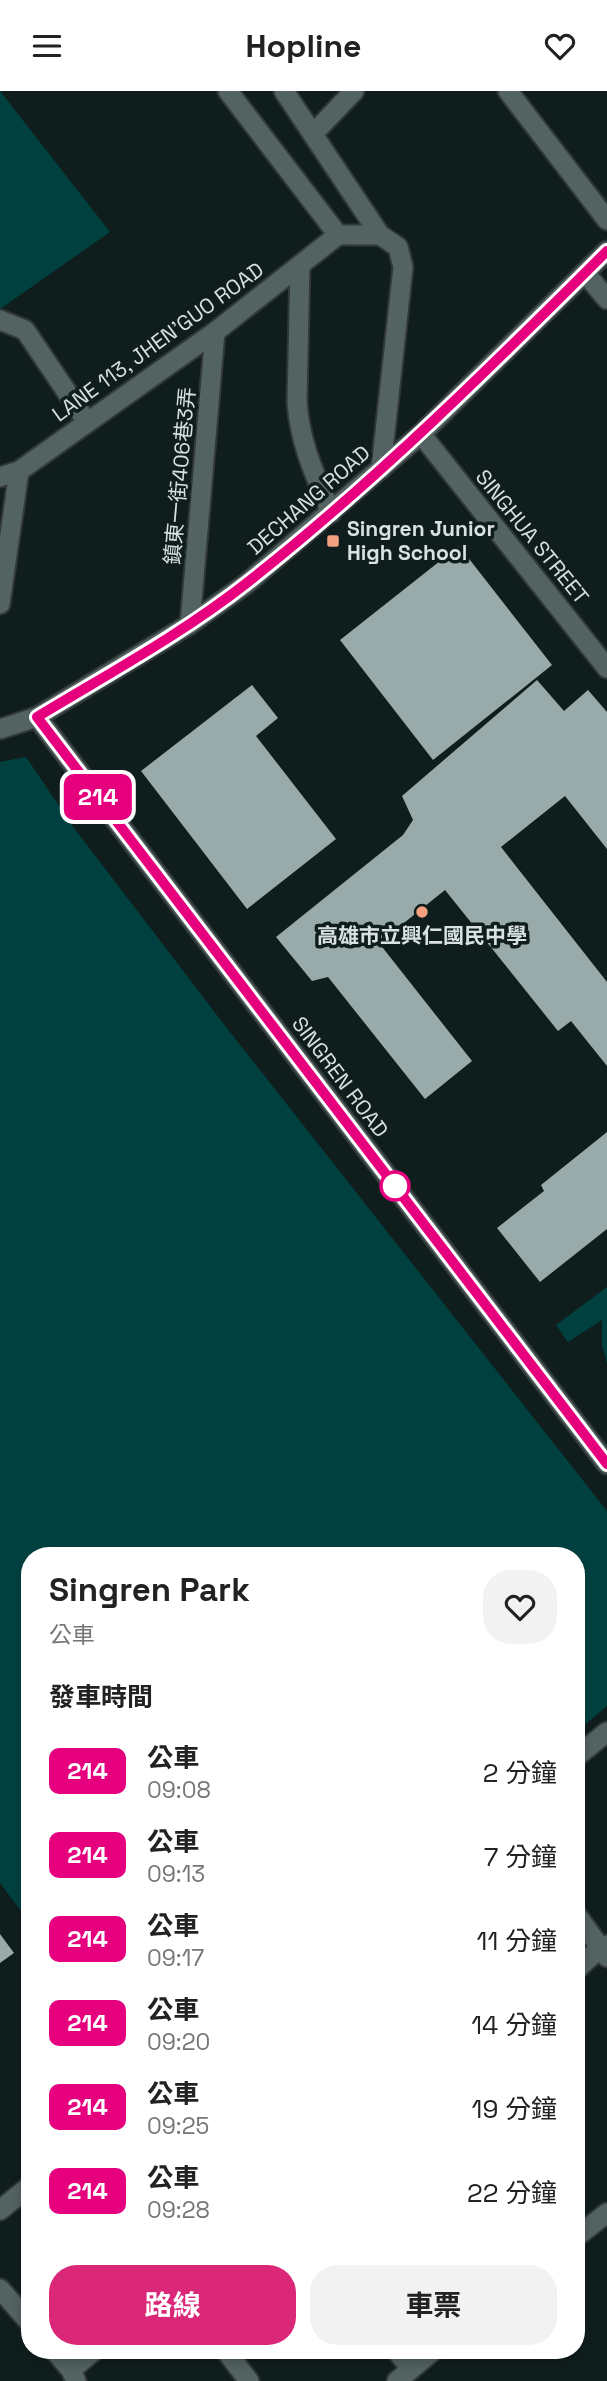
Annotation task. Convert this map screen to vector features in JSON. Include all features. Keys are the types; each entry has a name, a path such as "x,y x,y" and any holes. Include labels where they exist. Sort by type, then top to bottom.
{"street":[{"path":"228,91 338,235 380,235"},
{"path":"284,91 380,235 398,247 403,267 381,469"},
{"path":"313,134 354,91"},
{"path":"508,91 607,220"},
{"name":"LANE 113, JHEN'GUO ROAD","path":"9,474 215,332 338,235"},
{"name":"DECHANG ROAD","path":"0,729 37,717 190,624 246,584 421,434 607,251"},
{"path":"300,265 298,424 304,450 331,513"},
{"path":"585,273 607,299"},
{"path":"0,320 25,330 87,422"},
{"name":"鎮東一街406巷3弄","path":"190,624 215,332"},
{"name":"SINGHUA STREET","path":"421,434 607,668"},
{"path":"0,604 9,474"},
{"name":"SINGREN ROAD","path":"37,717 607,1464"},
{"path":"585,1750 607,1732"},
{"path":"585,1925 605,1950 585,1964"},
{"path":"0,2210 21,2193"},
{"path":"585,2230 607,2213"},
{"path":"0,2290 21,2313"},
{"path":"61,2359 73,2375 86,2359"},
{"path":"232,2359 249,2381"},
{"path":"404,2375 423,2359"}],"shaded area":[{"path":"0,91 110,232 0,309"},
{"path":"26,757 74,828 226,1027 607,1511 607,1706 585,1724 585,1547 21,1547 21,1911 0,1883 0,762"},
{"path":"607,1287 607,1363 602,1345 602,1320 568,1342 556,1325"}],"building":[{"path":"459,546 552,665 433,760 340,640"},
{"path":"537,680 564,711 588,690 607,712 607,849 565,796 501,847 607,982 607,1066 571,1021 558,1031 445,890 379,943 472,1061 425,1099 328,977 312,981 276,937 403,835 413,820 402,796"},
{"path":"252,685 278,718 256,736 336,839 247,909 141,771"},
{"path":"607,1132 607,1229 540,1282 497,1228 544,1191 541,1185"},
{"path":"0,1934 14,1953 0,1963"}],"bus line":[{"name":"214","path":"607,251 421,434 246,584 190,624 37,717 607,1464"}],"place":[{"name":"Singren Junior High School","path":"333,541"},
{"name":"高雄市立興仁國民中學","path":"422,912"}]}
